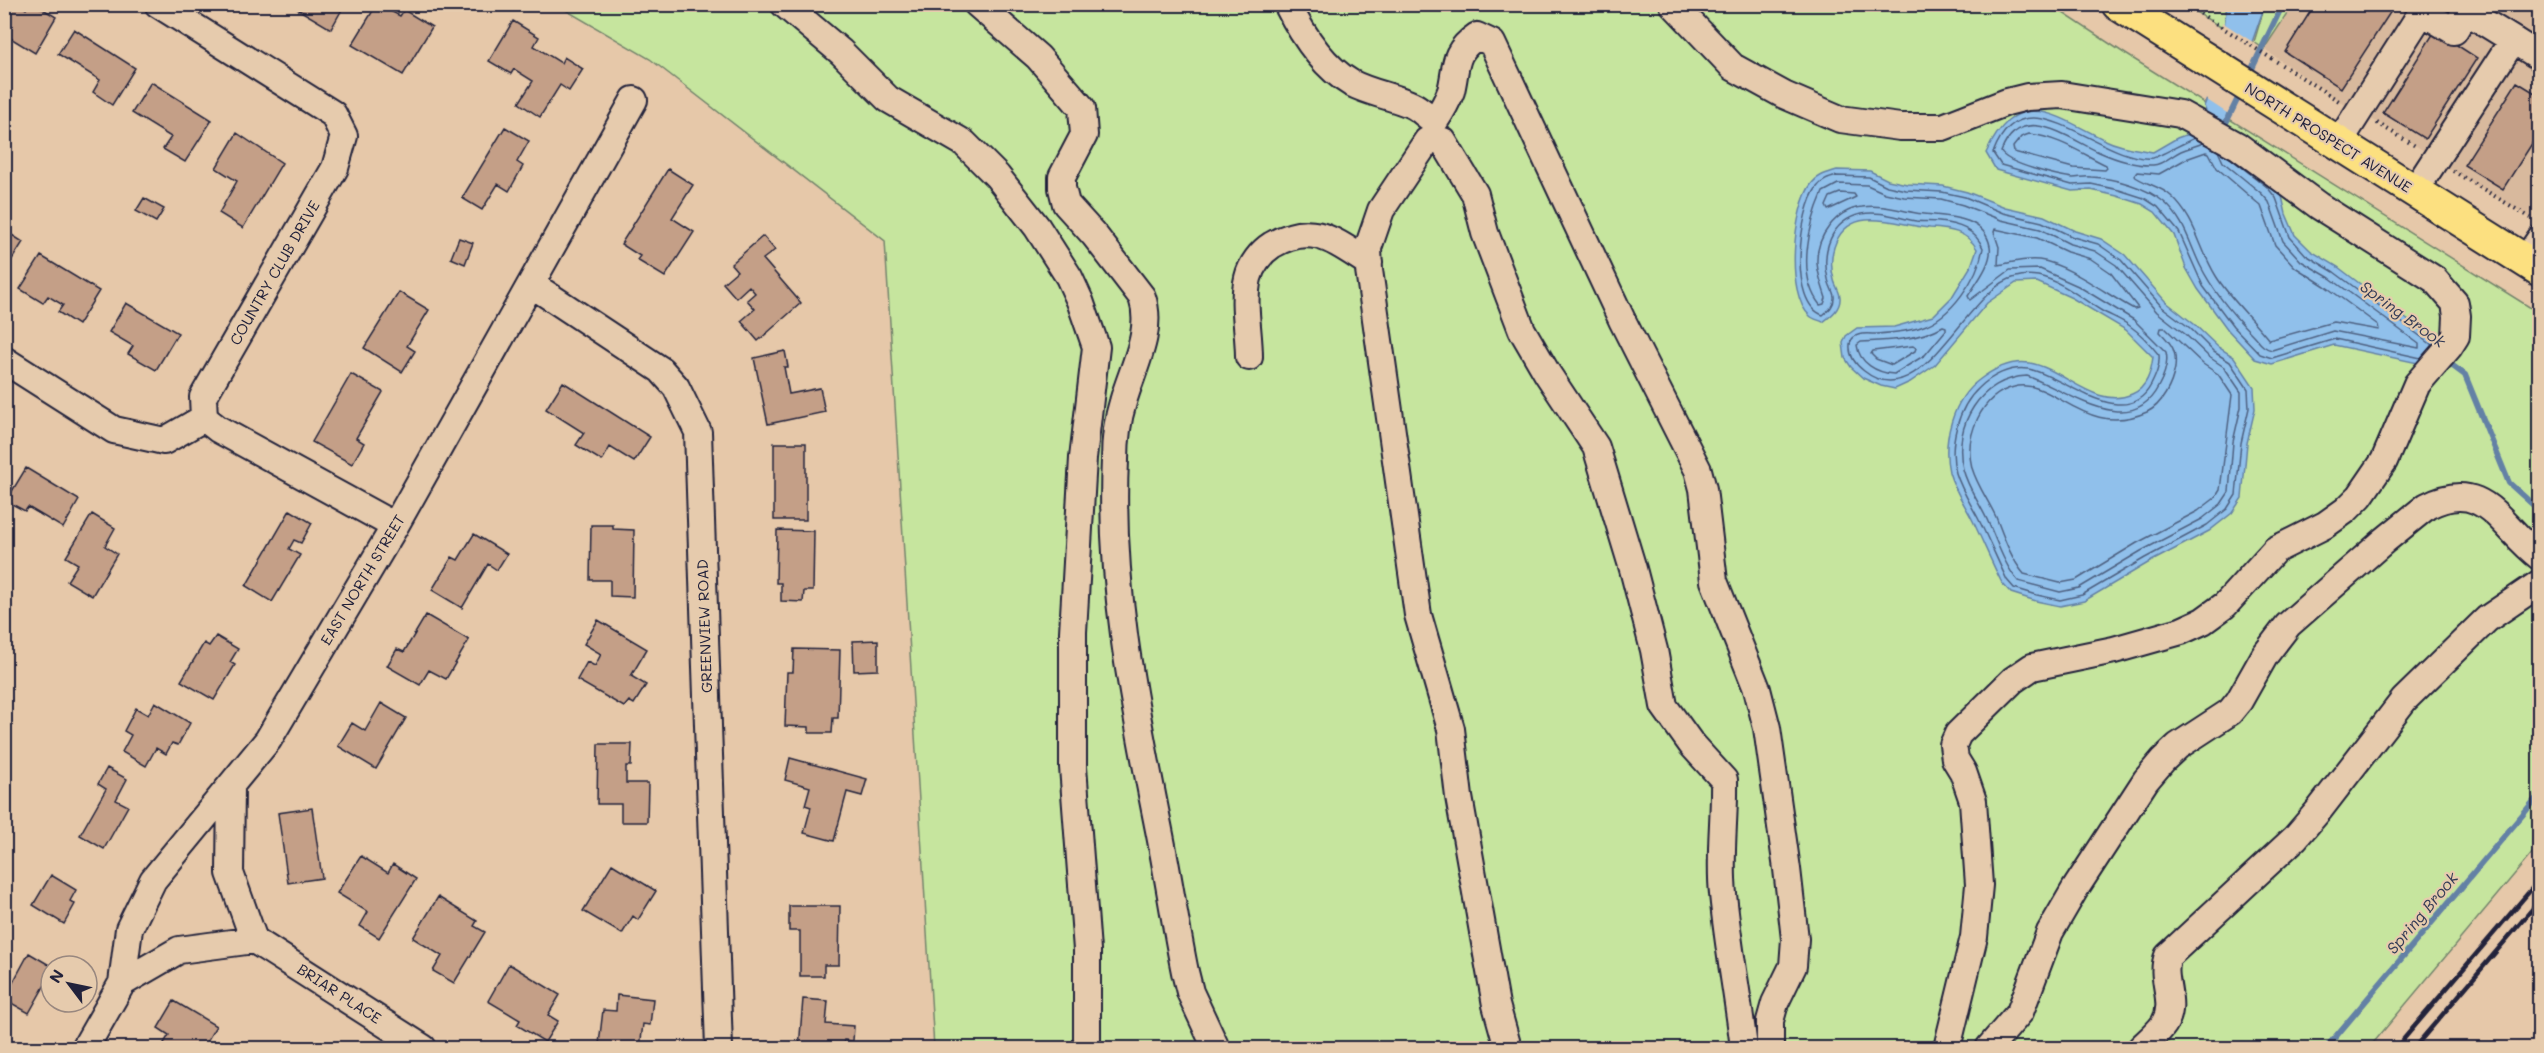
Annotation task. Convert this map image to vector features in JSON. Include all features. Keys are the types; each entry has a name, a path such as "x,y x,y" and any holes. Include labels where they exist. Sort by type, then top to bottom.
{"main road":[{"name":"NORTH PROSPECT AVENUE","path":"2122,7 2414,192 2535,257"}],"street":[{"name":"COUNTRY CLUB DRIVE","path":"158,4 333,114 344,136 335,168 203,398 204,418"},
{"path":"784,4 841,52 888,99 964,143 996,176 1037,227 1069,277 1096,347 1125,393"},
{"path":"977,4 1038,57 1082,108 1084,135 1062,177 1066,204 1095,236 1142,297 1145,306 1146,326 1117,426 1114,527 1122,630 1133,702 1159,826 1185,972 1190,992 1216,1048"},
{"path":"1287,4 1301,30 1338,74 1364,89 1409,104 1449,148 1475,194 1485,233 1522,330 1547,373 1596,447 1634,569 1654,650 1664,706 1692,745 1724,780 1725,812 1721,854 1723,894 1744,1048"},
{"path":"1673,4 1733,67 1784,95 1840,119 1900,127 1943,127 2007,102 2026,97 2062,95 2180,114 2238,146 2319,206 2434,279 2455,303 2456,336 2417,384 2384,460 2360,496 2346,510 2325,525 2276,550 2225,604 2203,621 2181,631 2114,650 2032,667 2013,680 1958,734 1953,745 1954,759 1963,772 1973,801 1979,885 1974,937 1947,1048"},
{"path":"2338,144 2420,8 2454,31 2466,11 2540,57"},
{"path":"1508,1048 1496,1005 1459,796 1451,729 1416,604 1368,248 1381,210 1419,150 1435,130 1450,91 1454,65 1460,53 1477,36 1492,44 1622,320 1698,470 1706,504 1709,557 1714,581 1757,689 1767,728 1787,869 1795,939 1793,966 1775,1004 1770,1022 1770,1048"},
{"path":"2414,192 2513,40"},
{"name":"EAST NORTH STREET","path":"85,1048 122,983 129,929 153,880 268,740 395,526 634,100"},
{"path":"1249,357 1247,278 1258,258 1268,248 1293,234 1305,233 1336,242 1369,263"},
{"name":"GREENVIEW ROAD","path":"531,284 661,370 676,387 698,432 719,1048"},
{"path":"1087,1048 1087,950 1073,766 1073,632 1083,458 1096,347"},
{"path":"4,360 114,430 164,441 204,418 218,429 395,526"},
{"path":"1989,1048 2020,1012 2050,932 2075,888 2146,780 2178,746 2229,712 2239,701 2274,642 2311,605 2427,506 2440,499 2456,496 2472,497 2485,504 2520,541 2540,557"},
{"path":"2141,1048 2163,1024 2170,1010 2164,967 2168,956 2295,838 2404,700 2487,619 2540,583"},
{"path":"122,983 179,950 254,940 230,873 231,787"},
{"name":"BRIAR PLACE","path":"254,940 423,1048"}],"path":[{"path":"2185,4 2342,103"},
{"path":"2369,119 2414,145"},
{"path":"2450,169 2522,212"}],"shaded area":[{"path":"2293,5 2539,5 2539,223 2450,169 2399,134 2342,103 2264,49"}],"green space":[{"path":"557,5 2051,5 2539,313 2539,845 2369,1048 934,1048 885,241 650,59"},
{"path":"2184,5 2229,5 2224,29"},
{"path":"2265,5 2293,5 2264,49 2254,42"}],"water":[{"path":"2229,5 2265,5 2224,122 2228,137 2282,196 2286,214 2295,235 2311,251 2338,267 2443,347 2427,365 2334,345 2272,364 2255,359 2228,330 2198,289 2186,268 2174,235 2155,212 2142,204 2117,196 2091,190 2072,191 1996,170 1986,153 1998,132 2010,119 2023,113 2037,112 2052,115 2109,142 2153,152 2177,138 2199,130 2209,119 2204,106 2219,70 2226,11"},
{"path":"1837,170 1870,171 1888,180 1907,184 1943,186 1967,192 2005,207 2044,216 2075,231 2101,239 2125,255 2166,302 2218,347 2234,357 2254,387 2255,409 2247,443 2242,498 2232,513 2209,531 2148,563 2084,601 2060,606 2011,593 2002,583 1949,472 1947,447 1949,434 1956,409 1962,398 1970,388 1990,372 2009,364 2023,362 2043,367 2093,393 2119,398 2132,394 2145,384 2153,357 2126,330 2072,298 2037,282 2016,283 1987,303 1935,365 1910,382 1895,389 1863,378 1845,358 1843,343 1846,336 1857,328 1894,327 1933,316 1952,297 1971,266 1977,249 1968,238 1951,230 1882,220 1856,222 1841,234 1833,251 1832,270 1840,295 1839,305 1835,312 1823,322 1813,318 1802,305 1797,289 1796,230 1805,195 1814,180"}],"pier":[{"path":"2222,22 2256,44 2230,115 2204,98 2216,69"}],"building":[{"path":"4,4 19,4 26,9 29,4 35,4 56,17 35,53 4,34"},
{"path":"289,4 345,4 331,29"},
{"path":"377,4 400,16 404,10 432,27 403,75 352,45"},
{"path":"2315,4 2395,5 2341,88 2285,52"},
{"path":"513,21 539,37 534,46 561,63 564,57 583,69 569,91 560,85 540,117 519,103 533,81 514,69 511,74 489,61"},
{"path":"74,29 135,68 112,105 93,92 100,80 58,54"},
{"path":"2435,31 2477,58 2425,139 2383,113"},
{"path":"151,82 212,120 185,162 163,149 171,137 132,113"},
{"path":"2517,82 2540,96 2540,131 2503,189 2464,165"},
{"path":"505,127 529,141 517,162 523,166 509,191 498,184 482,210 462,198"},
{"path":"237,133 282,163 243,228 219,213 237,181 216,168"},
{"path":"668,169 693,185 672,218 694,232 665,277 637,260 640,256 621,244"},
{"path":"144,198 164,209 156,222 136,211"},
{"path":"4,230 23,242 4,272"},
{"path":"763,236 775,250 763,259 801,303 758,341 741,321 755,309 747,300 755,293 749,286 736,298 723,283 737,271 731,264"},
{"path":"459,238 473,243 465,264 451,258"},
{"path":"41,256 99,291 78,325 58,312 63,305 48,296 43,303 20,289"},
{"path":"399,292 429,310 407,346 415,351 402,372 364,348"},
{"path":"126,303 178,333 156,370 128,354 133,346 109,332"},
{"path":"785,351 788,367 784,367 789,394 820,388 825,412 768,424 754,358"},
{"path":"351,374 383,392 356,438 364,443 352,464 312,442"},
{"path":"563,382 650,437 634,462 610,447 602,461 576,445 584,433 546,409"},
{"path":"774,443 806,443 806,520 774,520"},
{"path":"26,468 79,500 63,528 28,507 25,511 6,501"},
{"path":"290,510 312,523 301,543 294,540 289,549 300,555 272,602 246,586"},
{"path":"92,514 115,528 105,546 117,554 92,596 67,581 78,564 66,557"},
{"path":"591,525 613,525 613,529 634,530 633,597 610,596 610,580 590,580"},
{"path":"777,530 814,531 813,591 804,591 803,602 781,601 781,583 776,583"},
{"path":"474,534 507,554 497,570 488,564 462,608 432,590 452,557 458,560"},
{"path":"426,615 469,640 446,679 429,670 420,685 387,666 397,649 404,652"},
{"path":"598,620 647,649 631,676 646,685 634,704 629,701 624,707 577,680 587,662 595,666 601,654 584,644"},
{"path":"216,636 238,649 230,662 235,665 214,700 181,681 204,643 209,646"},
{"path":"878,640 878,670 854,671 853,641"},
{"path":"794,649 840,650 838,718 833,718 832,733 809,733 809,727 785,726 787,672 793,672"},
{"path":"155,702 190,723 178,745 172,743 166,754 156,748 146,766 122,752 131,735 124,731 136,708 148,715"},
{"path":"381,703 406,718 376,769 338,746 352,723 365,731"},
{"path":"598,744 632,744 631,766 626,766 626,783 648,783 647,822 621,822 621,804 597,804"},
{"path":"790,758 867,779 862,796 847,792 834,841 804,833 811,807 805,805 810,787 785,780"},
{"path":"107,768 127,779 116,800 128,806 104,849 80,835 106,789 98,784"},
{"path":"312,808 322,878 288,883 278,813"},
{"path":"361,856 388,873 393,864 416,879 379,938 360,926 368,912 337,893"},
{"path":"612,864 656,891 638,920 633,916 622,934 583,911"},
{"path":"51,875 76,890 70,901 75,904 64,924 33,905"},
{"path":"438,897 477,921 474,926 485,932 454,983 433,971 442,956 413,938"},
{"path":"789,906 840,906 839,965 824,965 824,976 800,976 800,931 789,931"},
{"path":"29,953 39,959 39,995 29,1013 4,999"},
{"path":"509,964 560,995 548,1015 558,1021 545,1042 517,1025 520,1020 488,1001"},
{"path":"617,995 653,999 650,1025 643,1024 640,1048 596,1048 599,1044 603,1010 616,1011"},
{"path":"803,999 828,1001 826,1024 854,1026 853,1041 844,1040 844,1048 799,1048"},
{"path":"174,1001 216,1026 203,1048 161,1048 169,1035 158,1028"}],"waterway":[{"path":"2248,77 2283,4"},
{"path":"2222,131 2241,92"},
{"name":"Spring Brook","path":"2446,361 2465,375 2509,483 2540,511"},
{"name":"Spring Brook","path":"2326,1048 2540,794"}],"railway":[{"path":"2396,1048 2540,879"},
{"path":"2414,1048 2540,900"}]}
